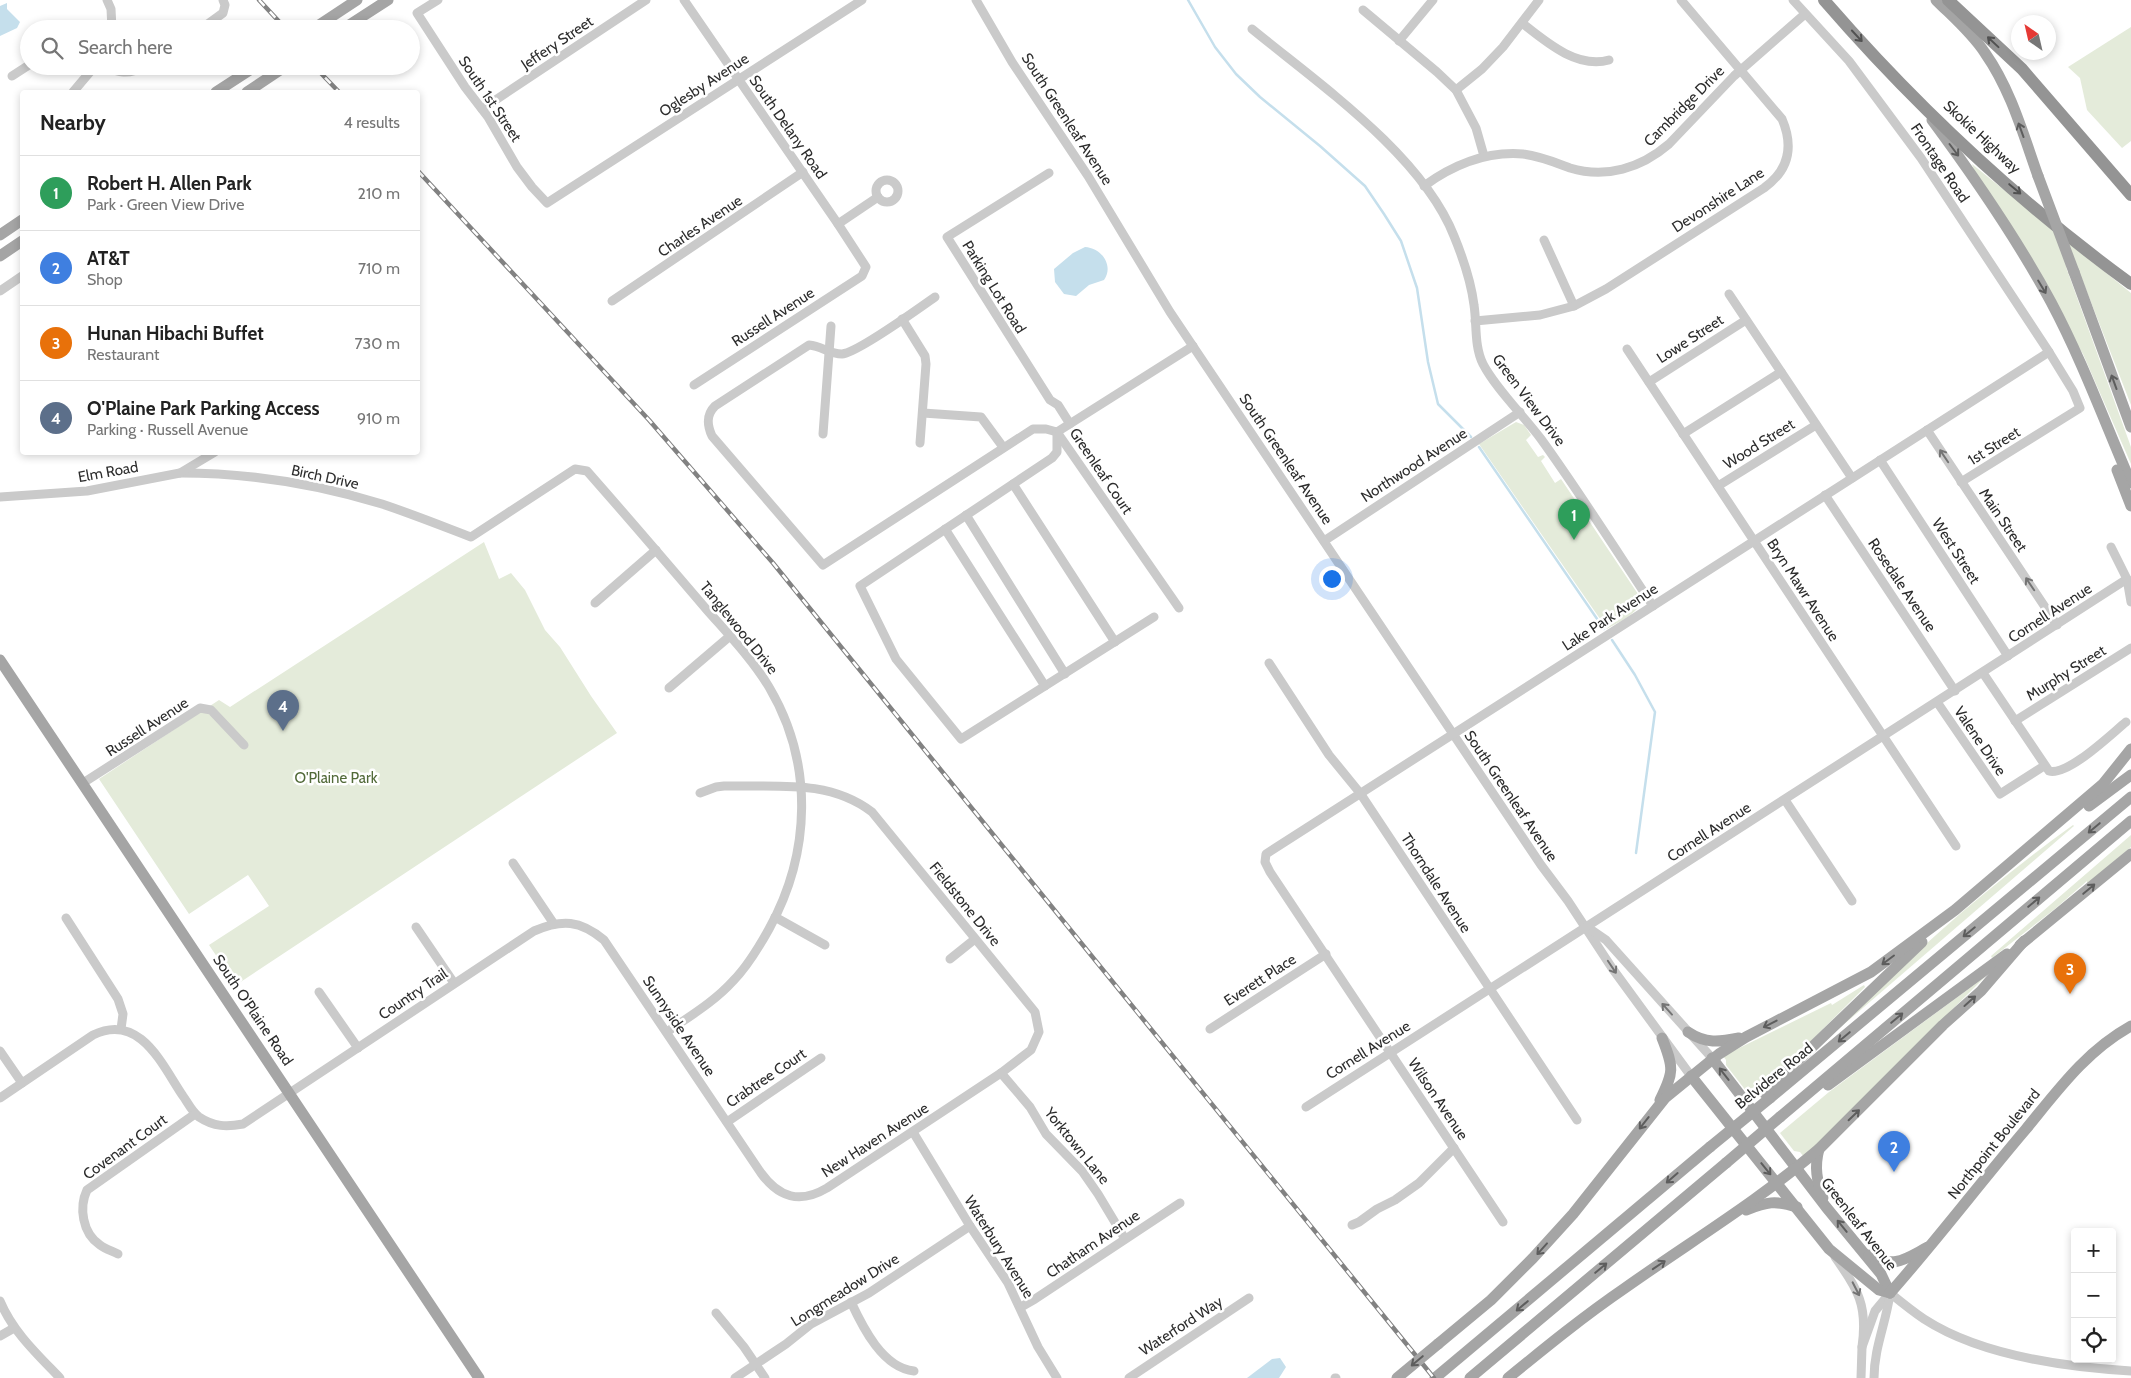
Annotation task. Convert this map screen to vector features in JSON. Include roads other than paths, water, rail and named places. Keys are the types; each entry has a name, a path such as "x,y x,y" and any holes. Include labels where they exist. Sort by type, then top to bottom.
{"highway":[{"name":"Skokie Highway","path":"1824,0 1915,97 1996,174 2095,257 2131,284"},
{"path":"1948,0 2068,110 2131,182"},
{"path":"2022,69 2131,195"}],"main road":[{"path":"327,20 357,0"},
{"path":"357,20 388,0"},
{"path":"1936,0 1975,40 2000,78 2131,427"},
{"path":"219,90 242,75"},
{"path":"249,90 272,75"},
{"path":"1915,97 1959,157 2007,230 2050,301 2131,483"},
{"path":"0,234 20,221"},
{"path":"0,256 20,242"},
{"path":"2104,420 2110,450 2131,506"},
{"name":"South O'Plaine Road","path":"0,660 479,1378"},
{"path":"1397,1378 1491,1300 1533,1258 1573,1214 1665,1098 1712,1058 1746,1037 1871,972 1955,910 2104,784 2131,749"},
{"path":"2026,850 2131,775"},
{"name":"Belvidere Road","path":"1767,1096 2131,797"},
{"path":"1470,1378 2131,821"},
{"path":"1780,1118 2024,942 2131,854"},
{"path":"1435,1378 1767,1096 1955,910"},
{"path":"1508,1378 1603,1303 1778,1183 1819,1149 1981,990 2024,942"},
{"name":"Northpoint Boulevard","path":"1890,1293 1934,1244 1969,1197 2068,1077 2101,1045 2131,1026"},
{"path":"1688,1032 1698,1039 1717,1042 1746,1037"},
{"path":"1656,1108 1672,1074 1671,1062 1662,1038"},
{"name":"Greenleaf Avenue","path":"1712,1058 1796,1168 1882,1274 1890,1293"},
{"name":"Greenleaf Avenue","path":"1691,1076 1829,1249 1879,1290 1890,1293"},
{"path":"1819,1149 1816,1160 1817,1180 1826,1206"},
{"path":"1730,1216 1772,1202 1797,1207"},
{"path":"1862,1251 1882,1262 1897,1262 1934,1244"}],"street":[{"path":"107,0 111,9 112,20"},
{"path":"213,20 223,13 225,5 222,0"},
{"name":"South 1st Street","path":"438,0 417,12 465,87 482,109 517,166 539,196 547,204 563,194"},
{"name":"Jeffery Street","path":"482,109 646,0"},
{"name":"South Delany Road","path":"684,0 864,262 865,271"},
{"name":"Oglesby Avenue","path":"563,194 862,0"},
{"name":"South Greenleaf Avenue","path":"976,0 1012,62 1088,176 1166,306 1541,866 1585,926 1612,968 1691,1076"},
{"path":"1399,41 1433,0"},
{"path":"1456,90 1482,69 1503,47 1539,0"},
{"name":"Devonshire Lane","path":"1475,321 1540,315 1574,306 1606,289 1776,179 1788,154 1787,131 1782,119 1681,0"},
{"name":"Frontage Road","path":"1794,0 1849,61 1921,158 2073,391 2080,408 2041,432"},
{"path":"1364,10 1456,90 1476,128 1484,156"},
{"name":"Cambridge Drive","path":"1424,186 1448,170 1484,156 1524,154 1541,157 1585,171 1604,173 1626,170 1659,153 1740,70 1805,14"},
{"path":"1522,23 1547,42 1574,57 1592,63 1609,60"},
{"name":"Green View Drive","path":"1252,30 1385,140 1424,186 1453,234 1466,269 1474,305 1477,342 1483,364 1560,466 1653,606"},
{"path":"12,76 20,71"},
{"path":"75,90 87,75"},
{"name":"Charles Avenue","path":"612,301 803,172"},
{"name":"Parking Lot Road","path":"1049,173 947,238 1050,400 1058,405 1070,424"},
{"path":"838,224 878,197"},
{"path":"1544,240 1574,306"},
{"name":"Russell Avenue","path":"694,385 862,276 865,271"},
{"path":"0,291 20,277"},
{"path":"1729,294 1852,478"},
{"path":"935,298 848,354 829,353 819,346 809,345 715,406 708,422 712,436 823,564 1033,429 1046,429 1057,432 1058,452 1052,458 860,586 896,659 961,739 1154,618"},
{"path":"902,320 924,356 926,364 920,443"},
{"name":"Lowe Street","path":"1649,382 1746,320"},
{"path":"823,434 831,326"},
{"name":"Greenleaf Court","path":"1179,608 1057,432 1193,346"},
{"name":"Bryn Mawr Avenue","path":"1627,349 1956,846"},
{"name":"Lake Park Avenue","path":"1284,892 1265,862 1266,854 2049,352"},
{"path":"1683,434 1781,372"},
{"name":"Northwood Avenue","path":"1324,541 1520,412"},
{"path":"923,413 981,417 1003,447"},
{"name":"Wood Street","path":"1718,486 1816,425"},
{"name":"Main Street","path":"1927,430 2057,625"},
{"name":"1st Street","path":"1962,482 2041,432"},
{"name":"Elm Road","path":"0,497 87,491 180,473 210,455"},
{"name":"West Street","path":"1880,460 2008,656"},
{"name":"Birch Drive","path":"180,473 248,476 309,486 383,505 471,537 575,469 587,471 601,487"},
{"path":"1013,484 1115,642"},
{"name":"Tanglewood Drive","path":"601,487 757,668 778,703 795,748 802,787 802,821 798,855 789,888 775,917 752,958 733,981 706,1005 667,1032"},
{"name":"Rosedale Avenue","path":"1825,495 1955,690"},
{"path":"966,515 1065,674"},
{"path":"945,529 1045,686"},
{"path":"2112,547 2127,579 2131,602"},
{"path":"594,603 656,550"},
{"name":"Cornell Avenue","path":"1306,1107 2127,579"},
{"path":"669,688 730,636"},
{"name":"Murphy Street","path":"2015,721 2131,648"},
{"name":"Thorndale Avenue","path":"1268,663 1329,755 1360,793 1577,1120"},
{"path":"1983,672 2048,771 2062,770 2095,748 2126,722"},
{"name":"Valene Drive","path":"1937,702 2000,794 2044,766"},
{"name":"Russell Avenue","path":"83,784 200,708 211,710 244,745"},
{"name":"Fieldstone Drive","path":"700,794 716,786 802,787 836,792 854,799 872,812 1035,1012 1039,1032 1031,1050 1001,1073"},
{"path":"1785,800 1852,901"},
{"path":"513,863 554,924"},
{"name":"Wilson Avenue","path":"1284,892 1503,1222"},
{"path":"775,917 825,945"},
{"path":"66,918 118,999 123,1014 122,1029"},
{"name":"Country Trail","path":"195,1114 211,1124 219,1126 243,1124 534,931 554,924"},
{"name":"Sunnyside Avenue","path":"554,924 574,924 585,927 604,940 762,1173"},
{"name":"South Greenleaf Avenue","path":"1585,926 1606,940 1712,1058"},
{"path":"416,927 454,983"},
{"path":"950,959 976,939"},
{"name":"Everett Place","path":"1210,1029 1326,954"},
{"path":"319,992 358,1048"},
{"path":"0,1098 93,1035 111,1029 122,1029 136,1035 151,1048 195,1114"},
{"path":"0,1051 22,1083"},
{"name":"Crabtree Court","path":"727,1122 821,1058"},
{"name":"New Haven Avenue","path":"762,1173 775,1188 787,1195 810,1196 827,1188 1001,1073"},
{"name":"Yorktown Lane","path":"1001,1073 1030,1107 1046,1134 1082,1171 1125,1240"},
{"name":"Covenant Court","path":"118,1254 98,1244 83,1219 82,1204 88,1190 195,1114"},
{"name":"Waterbury Avenue","path":"912,1132 1008,1283 1021,1307 1038,1347 1057,1378"},
{"path":"1352,1225 1360,1222 1419,1183 1454,1148"},
{"name":"Chatham Avenue","path":"1021,1307 1035,1300 1180,1204"},
{"name":"Longmeadow Drive","path":"735,1378 811,1324 851,1302 970,1226"},
{"path":"1829,1249 1858,1294 1865,1326 1860,1378"},
{"path":"1862,1347 1875,1311 1890,1293"},
{"path":"1890,1293 1925,1319 1951,1333 1990,1348 2066,1365 2131,1370"},
{"path":"1874,1378 1876,1348 1887,1316 1890,1293"},
{"name":"Waterford Way","path":"1129,1378 1249,1298"},
{"path":"0,1301 14,1328 23,1340 60,1378"},
{"path":"851,1302 869,1335 878,1347 893,1363 903,1370 914,1370"},
{"path":"716,1313 765,1378"},
{"path":"0,1336 14,1328"}],"water":[{"path":"7,3 7,9 20,22 17,28 0,36 0,6"},
{"path":"1085,247 1097,251 1105,259 1108,269 1107,275 1104,280 1089,285 1076,296 1064,294 1055,282 1054,269 1073,253"},
{"path":"1280,1358 1286,1367 1279,1378 1247,1378 1272,1359"}],"waterway":[{"path":"1188,0 1215,47 1236,74 1260,97 1365,186 1384,214 1401,241 1417,288 1428,362 1438,404 1471,437"},
{"path":"1479,447 1604,629"},
{"path":"1612,640 1635,675 1655,712 1636,853"}],"railway":[{"path":"259,0 278,20"},
{"path":"323,75 337,90"},
{"path":"420,173 649,420 773,563 1434,1378"}],"place":[{"name":"Robert H. Allen Park","path":"1574,540"},
{"name":"O'Plaine Park Parking Access","path":"283,731"},
{"name":"Hunan Hibachi Buffet","path":"2070,994"},
{"name":"AT&T","path":"1894,1172"}],"park label":[{"name":"O'Plaine Park","path":"336,778"}]}
